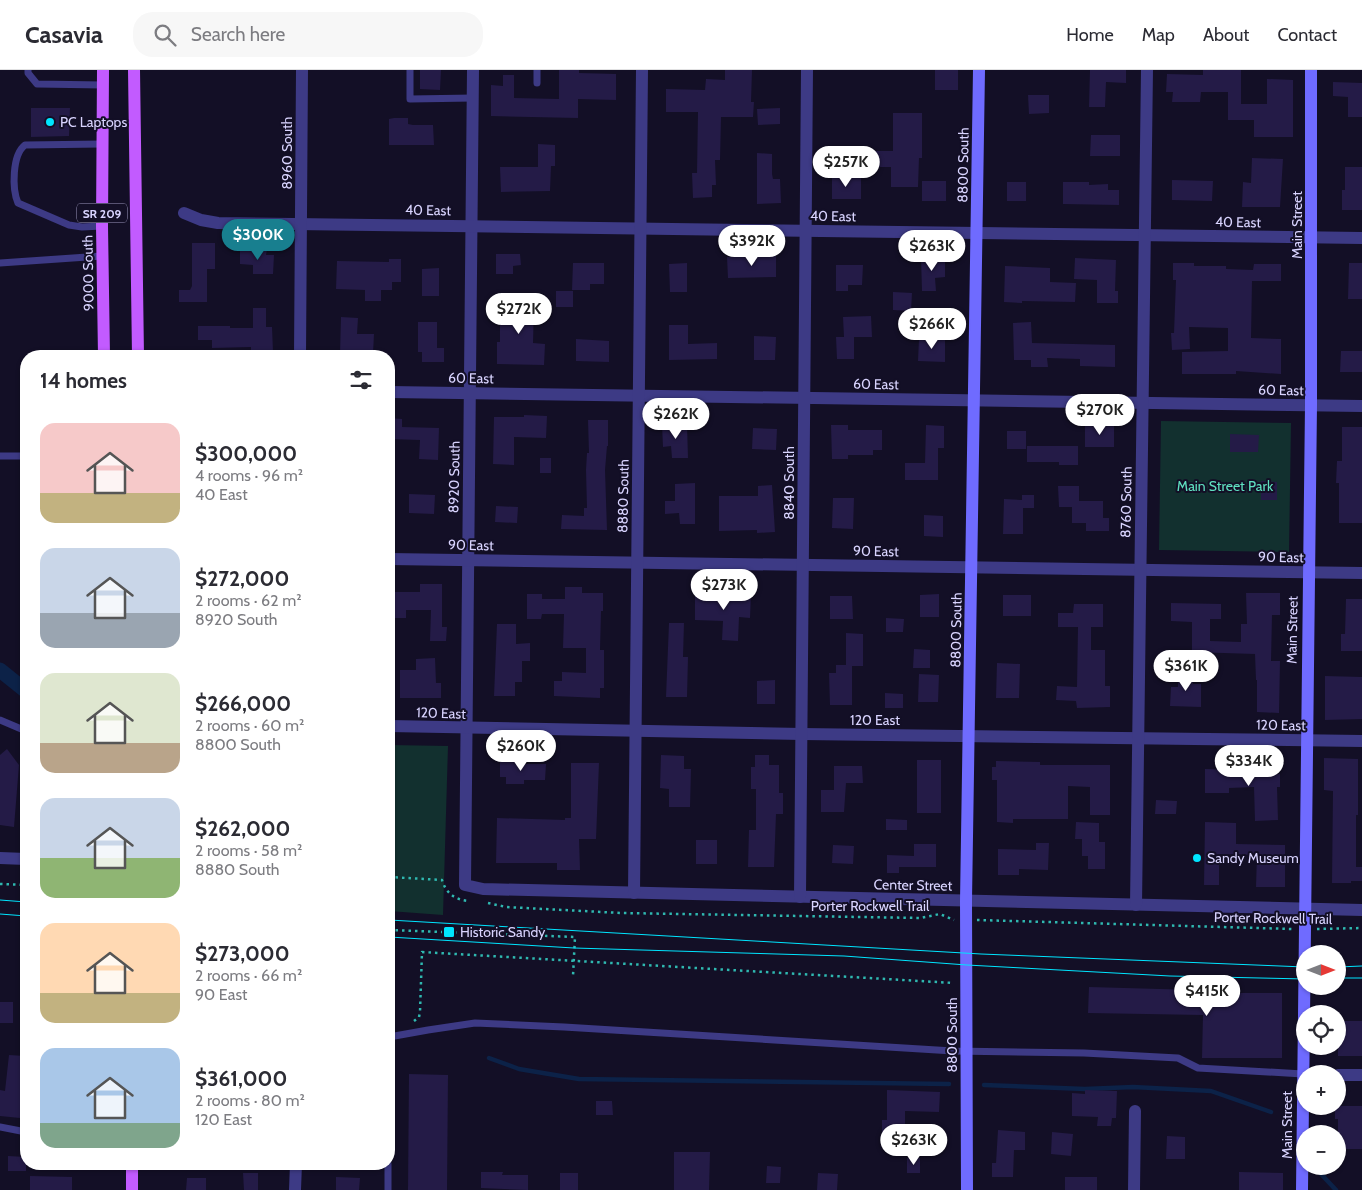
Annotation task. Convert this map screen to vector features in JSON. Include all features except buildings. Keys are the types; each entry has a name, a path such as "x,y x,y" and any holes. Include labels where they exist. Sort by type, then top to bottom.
{"main road":[{"name":"9000 South","path":"103,70 102,256 104,350"},
{"name":"SR 209","path":"134,70 138,350"},
{"path":"132,1170 132,1190"}],"street":[{"name":"8960 South","path":"300,350 302,70"},
{"name":"8920 South","path":"465,885 473,70"},
{"name":"8880 South","path":"634,893 642,70"},
{"name":"8840 South","path":"800,897 808,70"},
{"name":"8800 South","path":"967,1190 966,901 979,70"},
{"name":"8760 South","path":"1136,905 1147,70"},
{"name":"Main Street","path":"1304,1065 1304,909 1311,405 1311,70"},
{"name":"40 East","path":"184,213 201,220 218,222 1362,238"},
{"name":"60 East","path":"395,392 1362,406"},
{"name":"90 East","path":"395,559 1362,573"},
{"name":"120 East","path":"395,726 802,734 1362,741"},
{"path":"0,858 20,859"},
{"name":"Center Street","path":"465,885 483,889 1362,910"},
{"path":"1346,1075 1362,1075"},
{"path":"1134,1190 1135,1111"},
{"name":"Main Street","path":"1302,1190 1303,1115"},
{"path":"295,1190 296,1170"}],"lane":[{"path":"28,70 28,73 37,84 103,85"},
{"path":"410,70 410,99 473,98"},
{"path":"537,70 537,83"},
{"path":"102,144 25,145 21,148 18,155 14,177 15,196 18,203 69,225 82,227 102,226"},
{"path":"0,263 102,256"},
{"path":"0,456 20,456"},
{"path":"0,720 20,728"},
{"path":"395,1036 475,1023 564,1026 967,1052 1084,1053 1178,1058 1198,1068 1296,1074"},
{"path":"0,1127 20,1131"},
{"path":"388,1170 388,1190"}],"path":[{"path":"395,877 442,880 451,896 462,900 474,899"},
{"path":"0,884 20,885"},
{"name":"Porter Rockwell Trail","path":"486,902 506,907 621,913 920,918 940,914 948,916 952,920 1304,929 1362,928"},
{"path":"395,930 575,937 573,976"},
{"path":"413,1021 417,1020 420,1012 422,952 954,983"}],"green space":[{"name":"Main Street Park","path":"1161,421 1291,423 1289,552 1159,550"},
{"path":"395,745 448,746 443,915 395,911"}],"waterway":[{"path":"0,670 20,686"},
{"path":"489,1058 519,1069 579,1079 949,1084"},
{"path":"984,1085 1085,1089 1133,1087 1211,1091 1271,1112"},
{"path":"1322,1175 1336,1190"}],"tram line":[{"path":"0,900 20,902"},
{"path":"0,914 20,916"},
{"path":"395,920 981,954 1296,967"},
{"path":"395,937 574,948 844,956 1170,976 1296,979"},
{"path":"1346,967 1362,966"},
{"path":"1346,978 1362,978"}],"place":[{"name":"PC Laptops","path":"50,122"},
{"name":"Sandy Museum","path":"1197,858"},
{"name":"Historic Sandy","path":"449,932"}]}
